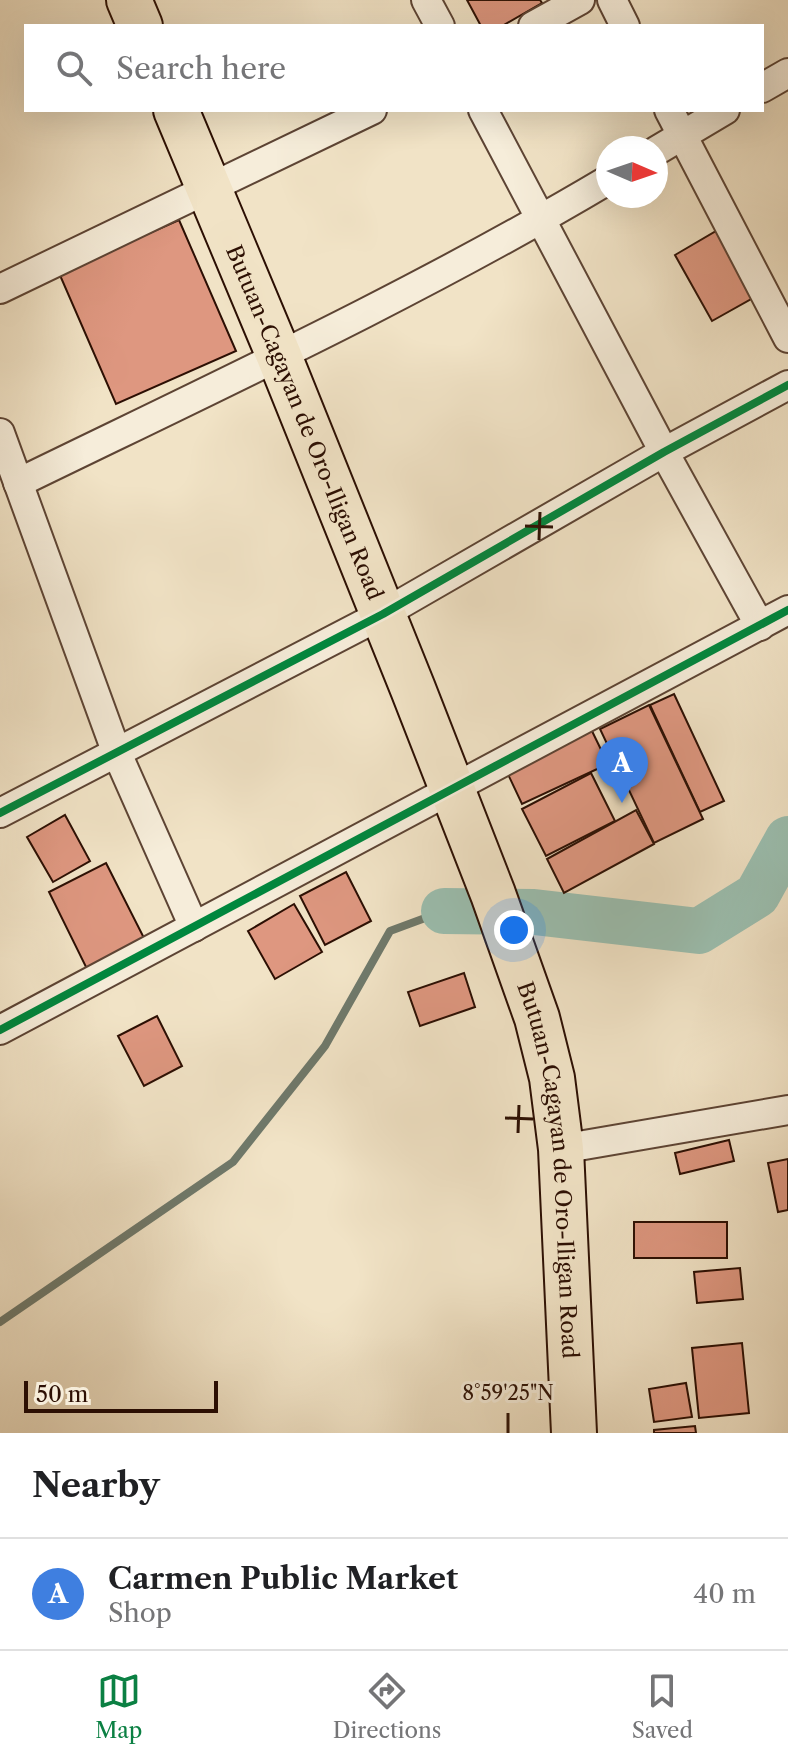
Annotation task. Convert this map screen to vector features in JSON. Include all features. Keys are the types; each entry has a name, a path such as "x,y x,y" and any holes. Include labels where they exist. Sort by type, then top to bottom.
{"highway":[{"path":"129,0 139,24"},
{"name":"Butuan-Cagayan de Oro-Iligan Road","path":"177,112 383,614 498,908 537,1018 552,1078 561,1149 574,1433"}],"street":[{"path":"426,0 439,24"},
{"path":"537,24 580,0"},
{"path":"612,0 624,24"},
{"path":"764,87 788,73"},
{"path":"0,289 368,112"},
{"path":"484,112 760,626"},
{"path":"670,112 788,338"},
{"path":"668,144 722,112"},
{"path":"18,483 279,356 540,220 596,187"},
{"path":"0,813 383,614 664,452 788,385"},
{"path":"0,433 116,751 194,927"},
{"path":"0,1030 788,610"},
{"path":"561,1149 788,1110"}],"building":[{"path":"467,0 540,0 542,3 505,24 480,24"},
{"path":"179,220 236,351 116,404 59,273"},
{"path":"723,227 760,294 712,321 675,255"},
{"path":"674,694 724,801 700,812 650,705"},
{"path":"649,705 703,819 654,843 600,729"},
{"path":"591,729 608,764 522,804 506,770"},
{"path":"591,773 615,821 546,856 522,809"},
{"path":"636,810 654,844 564,893 547,859"},
{"path":"65,815 90,861 53,882 27,837"},
{"path":"106,863 145,940 87,969 49,892"},
{"path":"346,872 371,921 325,945 300,896"},
{"path":"294,904 322,952 275,979 248,931"},
{"path":"464,973 475,1007 420,1026 408,992"},
{"path":"157,1016 182,1066 144,1086 118,1036"},
{"path":"729,1140 734,1161 680,1174 675,1153"},
{"path":"788,1159 788,1210 778,1212 768,1163"},
{"path":"634,1222 727,1222 727,1258 634,1258"},
{"path":"740,1268 743,1299 697,1303 694,1272"},
{"path":"742,1343 749,1413 699,1418 692,1348"},
{"path":"686,1383 692,1417 654,1422 649,1389"},
{"path":"695,1426 696,1433 654,1433 654,1430"}],"waterway":[{"path":"444,911 534,912 699,931 757,895 788,839"},
{"path":"0,1322 233,1162 325,1046 390,931 444,911"}],"cycle path":[{"path":"0,813 383,614 664,452 788,385"},
{"path":"0,1030 788,610"}],"place":[{"name":"Carmen Public Market","path":"622,803"}]}
